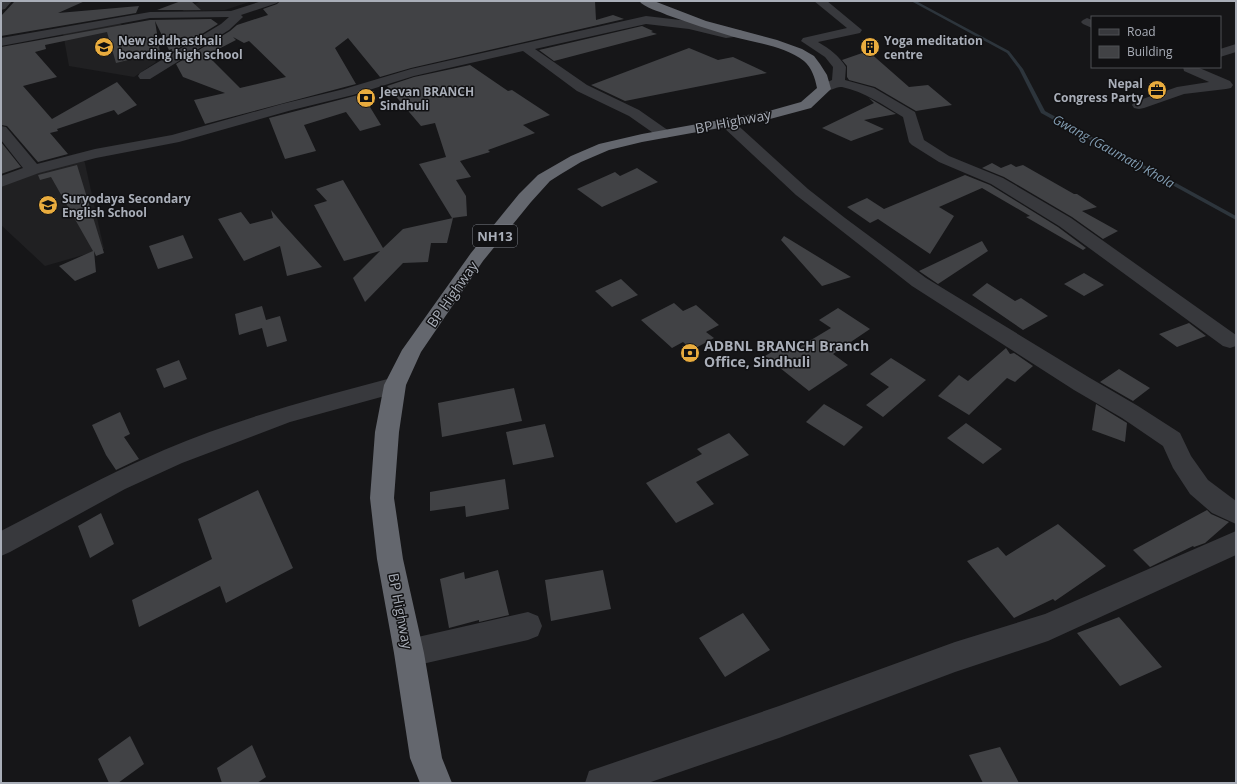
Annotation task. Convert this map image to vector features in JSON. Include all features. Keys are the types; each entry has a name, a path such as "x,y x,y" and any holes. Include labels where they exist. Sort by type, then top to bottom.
{"highway":[{"path":"644,1 670,12 787,48 805,56 817,67 822,77 831,85"},
{"name":"BP Highway","path":"436,783 426,758 409,653 390,559 382,498 387,432 395,385 412,350 477,257 525,198 544,178 576,159 604,147 664,134 770,115 806,105 831,85"}],"street":[{"path":"1,7 6,1"},
{"path":"1,42 150,15 232,14 273,1"},
{"path":"820,1 856,30 807,41 829,54 840,67 831,85 869,92 910,115 917,142 944,159 997,181 1066,222 1230,341"},
{"path":"145,76 225,27 237,17 232,14"},
{"path":"1,182 33,170 95,154 174,138 348,92 411,73 646,20 689,25 726,34 737,33"},
{"path":"525,48 582,88 634,113 664,134"},
{"path":"1221,53 1236,48"},
{"path":"1189,68 1230,87"},
{"path":"1138,105 1182,90 1230,87"},
{"path":"728,123 802,192 839,222 919,282 1082,384 1130,412 1172,440 1181,461 1200,487 1236,514"},
{"path":"1,130 33,170"},
{"path":"1,544 116,482 174,456 285,415 395,385"},
{"path":"601,783 779,722 955,656 1048,627 1236,543"},
{"path":"409,653 528,626"}],"shaded area":[{"path":"201,1 252,1 225,10 182,11"},
{"name":"New siddhasthali boarding high school","path":"119,22 156,62 134,77 69,66 63,33"},
{"name":"Suryodaya Secondary English School","path":"84,159 104,249 45,266 1,225 1,184"}],"building":[{"path":"85,1 58,13 139,6 136,13 1,36 1,16 14,2"},
{"path":"181,1 191,1 201,10 157,10"},
{"path":"280,1 595,1 596,20 613,15 624,19 411,68 380,77 348,38 335,48 356,84 205,124 194,100 225,93 183,77 176,64 230,31 237,25 268,15 263,9 277,4","holes":["233,37 244,43 249,41 286,77 240,88 207,55 236,40"]},
{"path":"211,19 218,24 171,53 172,49 169,50 155,21 160,52 116,63 107,32 45,45 46,49 35,52 57,77 23,86 52,119 117,82 137,105 118,115 114,110 57,129 58,131 50,133 68,154 38,162 7,126 1,125 1,47 150,20"},
{"path":"642,26 657,34 554,61 539,50"},
{"path":"689,48 718,60 733,57 767,73 625,101 591,85"},
{"path":"868,51 909,87 928,85 952,105 916,111 875,87 849,80 847,77 847,66 842,60"},
{"path":"470,65 508,91 512,90 550,115 523,125 535,133 488,150 490,152 460,161 471,177 456,180 466,196 467,216 452,218 419,164 446,157 435,123 421,126 387,86 414,77"},
{"path":"362,94 381,125 360,131 346,112 304,125 316,151 285,159 269,118"},
{"path":"869,98 896,114 864,120 884,129 851,141 822,128 874,103"},
{"path":"1,142 21,167 1,174"},
{"path":"992,163 1001,168 1011,164 1016,167 1023,165 1074,194 1077,194 1097,207 1082,211 1118,231 1103,239 1072,217 1004,177 982,168"},
{"path":"77,165 104,253 96,256 94,251 96,272 75,281 59,266 93,251 51,177 40,180 38,175"},
{"path":"637,168 658,182 602,207 577,189 615,172 620,176"},
{"path":"965,175 990,185 1058,227 1086,248 1083,250 1026,217 1030,216 982,188 939,207 954,216 930,254 878,219 870,223 847,207 867,198 884,209"},
{"path":"343,180 383,248 403,229 453,218 447,243 431,243 428,262 403,263 365,302 353,278 380,251 344,261 314,205 327,201 316,189"},
{"path":"271,210 322,267 287,276 280,246 244,261 218,219 241,212 250,224 273,218"},
{"path":"183,235 193,258 158,269 149,246"},
{"path":"784,236 851,277 822,286 781,240"},
{"path":"982,241 988,251 938,284 919,271"},
{"path":"1084,273 1104,285 1084,296 1064,284"},
{"path":"621,279 638,295 612,307 595,291"},
{"path":"987,283 1015,301 1021,298 1048,316 1023,330 972,295"},
{"path":"674,303 683,311 696,305 719,325 706,332 714,338 692,350 683,342 672,348 641,320"},
{"path":"262,306 266,320 280,316 287,341 267,347 262,328 239,335 235,314"},
{"path":"838,308 870,329 833,354 848,365 809,391 765,356 782,346 791,352 831,328 819,320"},
{"path":"1189,323 1206,336 1177,347 1159,334"},
{"path":"1006,348 1010,354 1014,353 1033,366 1015,382 1007,378 969,415 938,396 959,375 968,381"},
{"path":"891,358 926,380 883,417 866,405 889,387 870,374"},
{"path":"179,360 187,379 164,388 156,369"},
{"path":"1119,369 1150,388 1133,401 1100,382"},
{"path":"514,388 522,421 442,437 438,403"},
{"path":"824,404 863,427 844,446 806,422"},
{"path":"1096,404 1127,423 1125,442 1092,430"},
{"path":"120,412 130,434 124,437 139,459 116,470 106,455 92,425"},
{"path":"966,423 1002,449 983,464 947,438"},
{"path":"545,424 554,457 513,465 506,432"},
{"path":"729,433 749,455 696,482 714,504 676,523 646,483 702,454 697,449"},
{"path":"505,479 509,509 466,517 465,506 430,511 430,492"},
{"path":"258,490 293,568 226,603 220,586 139,627 132,600 212,559 198,519"},
{"path":"1207,510 1211,514 1229,522 1205,543 1194,547 1193,546 1150,567 1133,550"},
{"path":"101,513 114,544 90,558 78,526"},
{"path":"1058,524 1106,566 1055,601 1053,599 1014,618 967,561 998,547 1006,556"},
{"path":"498,570 509,615 479,622 479,620 449,628 440,579 464,572 465,579"},
{"path":"603,570 611,609 551,621 545,580"},
{"path":"743,613 770,650 725,677 699,638"},
{"path":"1119,617 1162,667 1120,686 1077,633"},
{"path":"130,736 144,764 118,783 109,783 98,759"},
{"path":"252,745 266,777 257,783 222,783 217,768"},
{"path":"1000,747 1019,783 983,783 969,755"}],"waterway":[{"name":"Gwang (Gaumati) Khola","path":"913,1 1008,52 1021,69 1043,112 1236,218"}],"place":[{"name":"New siddhasthali boarding high school","path":"104,47"},
{"name":"Yoga meditation centre","path":"870,47"},
{"name":"Nepal Congress Party","path":"1157,90"},
{"name":"Jeevan BRANCH Sindhuli","path":"366,98"},
{"name":"Suryodaya Secondary English School","path":"48,205"},
{"name":"ADBNL BRANCH Branch Office, Sindhuli","path":"690,353"}]}
